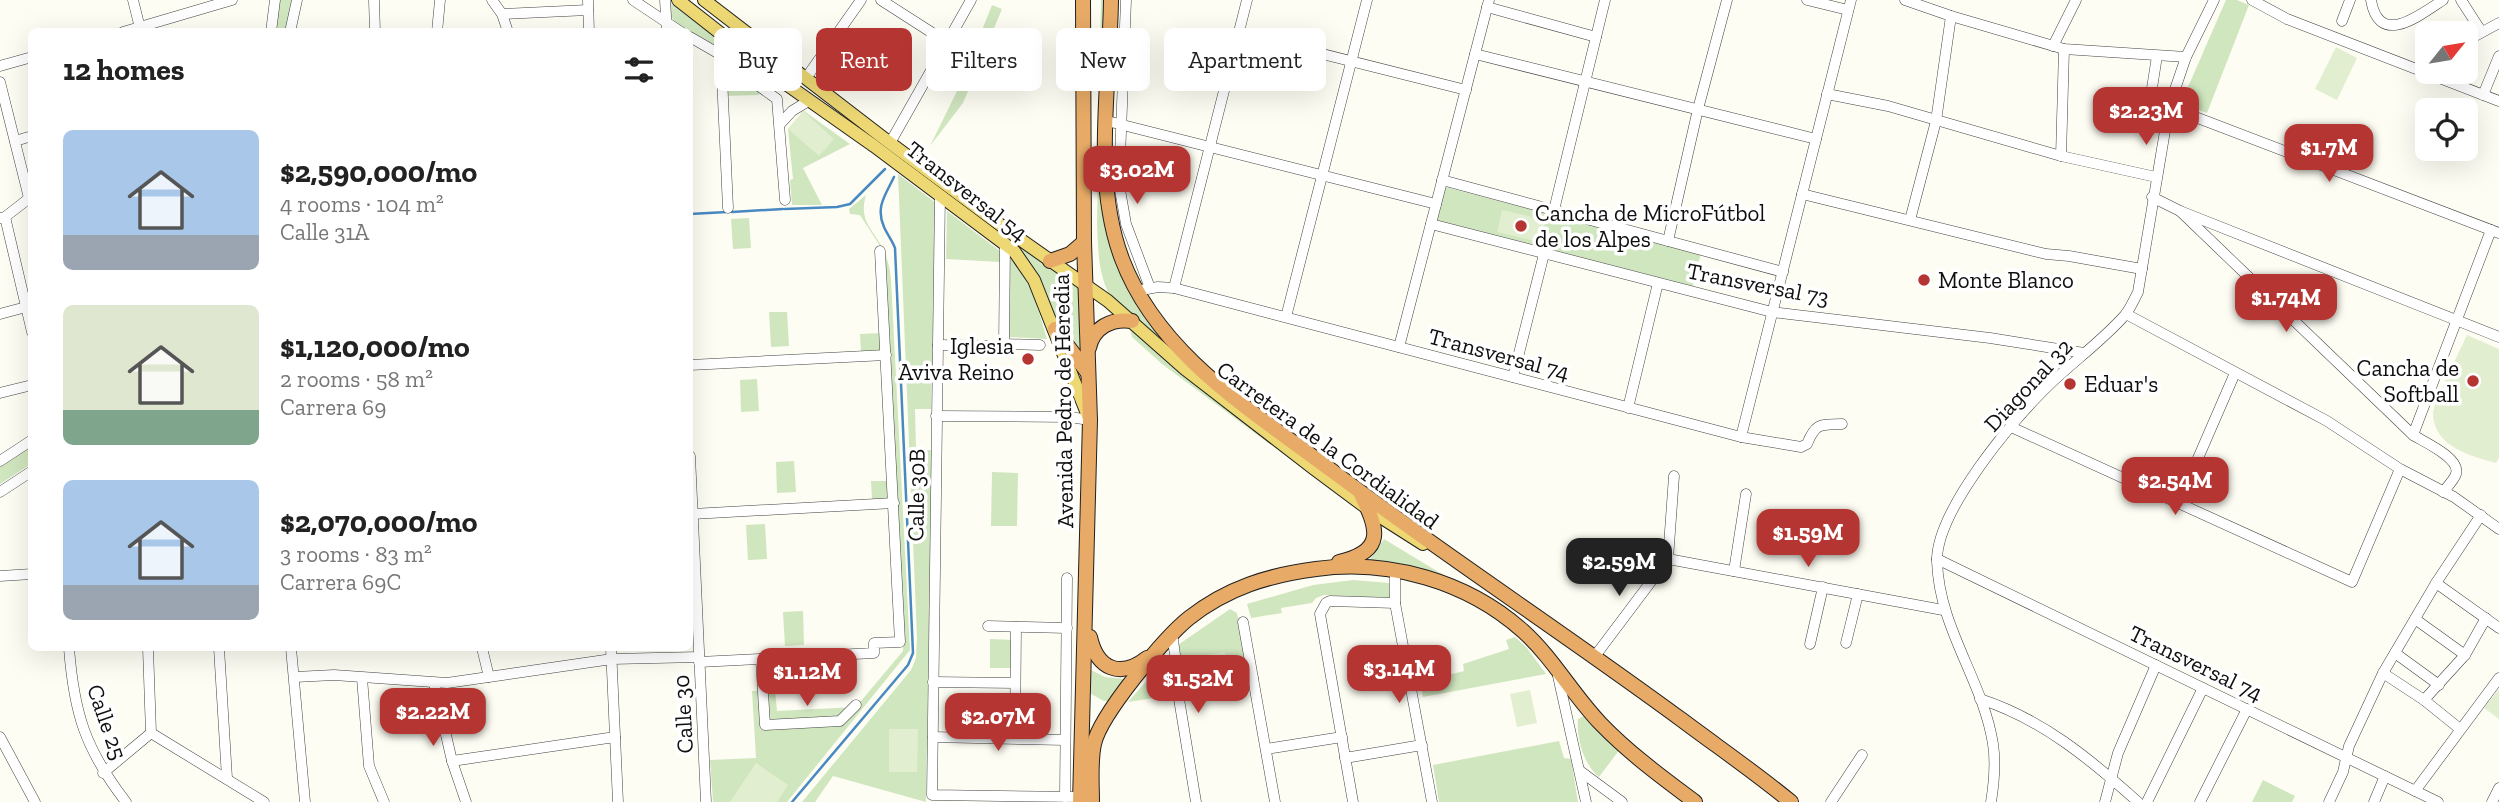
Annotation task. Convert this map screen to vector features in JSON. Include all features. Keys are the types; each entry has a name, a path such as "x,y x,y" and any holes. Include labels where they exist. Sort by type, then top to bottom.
{"highway":[{"name":"Avenida Pedro de Heredia","path":"1083,0 1084,285 1090,420 1084,800"},
{"path":"1111,0 1106,170 1112,226 1122,260 1143,289 1165,333 1193,362 1240,401 1469,570"},
{"path":"1050,261 1070,254 1084,242"},
{"path":"1088,353 1093,334 1098,330 1117,320 1132,321"},
{"path":"1055,329 1088,373"},
{"path":"1307,570 1347,561 1364,552 1372,542 1376,531 1359,490"},
{"path":"1084,800 1097,734 1103,721 1153,653 1172,633 1196,612 1234,589 1282,573 1342,566 1395,570 1446,584 1490,608 1523,631 1590,712 1627,748 1695,802"},
{"name":"Carretera de la Cordialidad","path":"1469,570 1595,656 1791,802"},
{"path":"1085,612 1093,651 1105,664 1123,669 1132,668 1153,653"}],"main road":[{"name":"Transversal 54","path":"678,0 714,28"},
{"name":"Transversal 54","path":"704,0 806,78 909,164 940,195 1021,259 1029,270 1055,329 1090,420"},
{"name":"Transversal 54","path":"797,91 890,148"},
{"name":"Transversal 54","path":"909,164 1084,285"},
{"name":"Carretera de la Cordialidad","path":"1084,285 1108,301 1185,369 1368,509 1469,570"}],"street":[{"path":"133,0 140,28"},
{"path":"143,28 232,0"},
{"path":"272,28 275,0"},
{"path":"291,28 297,0"},
{"path":"374,0 375,28"},
{"path":"438,28 440,0"},
{"path":"492,0 502,14 507,28"},
{"path":"633,0 666,27"},
{"path":"665,0 666,27"},
{"path":"806,78 861,0"},
{"path":"881,0 926,29"},
{"path":"956,28 971,0"},
{"path":"1126,0 1119,184 1122,207 1143,289"},
{"path":"1240,28 1247,0"},
{"path":"1286,317 1367,0"},
{"path":"1555,210 1605,0"},
{"path":"1668,241 1727,0"},
{"path":"1741,437 1850,5 1807,0"},
{"path":"1905,0 2059,48 2186,57"},
{"path":"2061,156 2059,48 2076,0"},
{"name":"Diagonal 32","path":"1992,802 1994,746 1980,699 1943,610 1937,559 1942,531 1964,488 2011,427 2048,386 2126,314 2138,292 2169,107 2186,57 2214,0"},
{"path":"2252,0 2287,19 2415,64"},
{"path":"2342,22 2350,0"},
{"path":"2371,0 2378,19 2387,24 2399,25 2443,0"},
{"path":"2461,0 2481,32"},
{"path":"1399,347 1488,4 1596,37"},
{"path":"502,14 588,5 589,28"},
{"path":"1910,220 1936,121 1951,16"},
{"path":"2478,34 2499,23"},
{"name":"Transversal 54","path":"693,39 714,52"},
{"path":"1475,54 1816,139"},
{"path":"1326,55 1466,90"},
{"path":"2147,120 2157,56"},
{"path":"2483,95 2499,56"},
{"path":"0,66 28,58"},
{"path":"0,82 28,190"},
{"path":"890,148 926,83"},
{"path":"2459,84 2499,101"},
{"path":"723,91 728,208"},
{"path":"766,91 777,99 785,200"},
{"path":"1174,288 1224,91"},
{"path":"1827,94 1888,106 2061,156 2156,177"},
{"path":"780,124 792,111 810,100"},
{"path":"2169,107 2495,232 2457,320 2413,435"},
{"path":"1107,121 1436,204"},
{"path":"15,141 28,137"},
{"path":"1442,180 1783,272"},
{"path":"1802,194 2046,254 2142,270"},
{"name":"Calle 30B","path":"940,195 932,795 1065,797"},
{"path":"2152,197 2180,211 2498,334"},
{"path":"28,198 3,217 28,315"},
{"path":"2180,211 2413,435 2451,458 2456,464 2456,475 2443,492"},
{"name":"Transversal 73","path":"1431,225 1772,312 1990,338 2084,353"},
{"path":"1004,243 1004,345"},
{"path":"295,677 324,675 435,684 612,659 761,659 874,653 874,643 900,642 880,251"},
{"path":"1513,377 1544,254"},
{"path":"1628,408 1658,283"},
{"name":"Transversal 74","path":"1143,289 1174,288 1741,437 1801,447 1807,444 1813,429 1818,426 1842,424"},
{"path":"0,314 26,307"},
{"path":"2126,314 2327,421 2400,469 2481,515 2499,529"},
{"path":"938,345 1040,345"},
{"path":"693,365 886,355"},
{"path":"2179,502 2235,373"},
{"path":"0,393 28,386"},
{"path":"936,416 1069,417 1090,420"},
{"path":"2011,427 2352,582 2400,469"},
{"path":"0,461 28,443"},
{"path":"0,492 28,474"},
{"path":"1595,656 1668,559 1674,477"},
{"path":"1734,571 1746,494"},
{"path":"693,514 894,503"},
{"path":"2329,802 2343,772 2349,746 2383,673 2436,583 2481,515"},
{"name":"Calle 30","path":"693,535 706,802"},
{"path":"1668,559 1943,610"},
{"name":"Transversal 74","path":"1937,559 2438,802"},
{"path":"1395,570 1395,603 1432,802"},
{"path":"0,576 28,574"},
{"path":"1068,578 1065,797 1084,800"},
{"path":"2436,583 2499,628"},
{"path":"1810,644 1823,587"},
{"path":"1846,643 1858,594"},
{"path":"1353,802 1320,614 1326,603 1336,601 1395,603"},
{"path":"2424,700 2465,655 2486,618"},
{"path":"2415,619 2465,655"},
{"path":"1243,622 1275,802"},
{"path":"988,626 1066,628"},
{"path":"1015,738 1016,627"},
{"path":"1172,633 1179,699 1196,802"},
{"name":"Calle 25","path":"69,651 75,702 91,749 103,773 126,802"},
{"path":"148,651 151,733"},
{"path":"219,651 227,778"},
{"path":"291,651 305,802"},
{"path":"483,651 488,677"},
{"path":"611,651 618,802"},
{"path":"2395,653 2439,685"},
{"path":"761,659 765,726 840,721 856,705"},
{"path":"2105,802 2118,752 2156,665"},
{"path":"1557,671 1570,720 1586,802"},
{"path":"2383,673 2424,700 2460,729"},
{"path":"362,678 369,766 384,802"},
{"path":"1180,692 1253,678"},
{"path":"2415,791 2499,678"},
{"path":"933,682 1016,683"},
{"path":"435,684 452,761 466,802"},
{"path":"2147,802 2203,688"},
{"path":"1980,699 2017,712 2054,733 2111,777 2138,802"},
{"path":"2200,802 2247,709"},
{"path":"1570,720 1577,713 1590,712"},
{"path":"103,773 151,733"},
{"path":"151,733 264,802"},
{"path":"0,737 35,802"},
{"path":"452,761 615,737"},
{"path":"933,737 1065,740"},
{"path":"1266,749 1342,737"},
{"path":"1345,758 1422,745"},
{"path":"1831,802 1862,755"},
{"path":"1580,771 1622,802"},
{"path":"2374,802 2385,776"},
{"path":"2492,802 2499,788"}],"green space":[{"path":"279,0 293,0 287,28 276,27"},
{"path":"1101,0 1107,0 1108,28 1100,28"},
{"path":"2226,0 2237,0 2249,5 2207,113 2181,103"},
{"path":"670,3 714,36 714,45 693,34 693,28 679,27 670,15"},
{"path":"992,5 1002,9 994,28 983,28"},
{"path":"2336,47 2357,58 2337,100 2315,89"},
{"path":"725,91 759,92 759,95 725,96"},
{"path":"957,91 968,91 963,103 930,146"},
{"path":"1099,91 1109,91 1112,246 1193,371 1124,312 1109,294 1099,260"},
{"path":"803,111 834,139 819,156 788,129"},
{"path":"804,111 850,144 803,168 822,205 792,205 790,180 793,179 788,129"},
{"path":"909,164 1079,287 1084,360 1060,332 1027,260"},
{"path":"898,174 936,203 931,409 915,409 916,450 932,450 926,802 833,776 815,802 802,802 911,670 916,658"},
{"path":"1445,187 1701,253 1693,286 1437,220"},
{"path":"866,195 866,219 884,251 891,279 910,650 787,802 713,802 710,760 756,758 752,691 775,690 777,711 856,707 903,651 884,264 882,249 860,215 850,214 849,209"},
{"name":"Cancha de MicroFútbol de los Alpes","path":"1502,210 1545,220 1540,242 1497,232"},
{"path":"947,211 1000,251 1000,262 946,259"},
{"path":"749,218 751,248 733,249 731,219"},
{"path":"1009,258 1028,284 1047,339 1009,337"},
{"path":"769,312 787,312 789,346 771,347"},
{"path":"1130,329 1351,501 1352,505 1162,364 1132,337"},
{"path":"882,333 883,351 861,352 860,334"},
{"name":"Cancha de Softball","path":"2467,335 2499,349 2499,458 2496,463 2455,448 2440,435 2435,425 2434,409"},
{"path":"757,379 759,411 741,412 740,380"},
{"path":"28,448 28,466 0,484 0,467"},
{"path":"794,461 796,492 777,493 776,462"},
{"path":"992,472 1018,473 1017,526 991,526"},
{"path":"871,481 890,481 891,499 872,500"},
{"path":"765,524 767,559 748,560 746,525"},
{"path":"1384,539 1445,576 1369,561"},
{"path":"1353,580 1389,583 1390,599 1324,595 1312,603 1281,608 1282,613 1251,618 1247,604 1313,585"},
{"path":"1230,609 1237,613 1248,673 1185,685 1178,645"},
{"path":"803,611 804,645 785,646 783,612"},
{"path":"1515,637 1527,648 1546,674 1423,697 1420,682 1464,671 1463,664 1509,649 1506,640"},
{"path":"990,639 1014,640 1014,668 990,668"},
{"path":"1225,652 1229,674 1188,681 1184,659"},
{"path":"1170,654 1175,686 1153,690 1154,698 1128,702"},
{"path":"1091,670 1105,677 1125,679 1110,701 1091,694"},
{"path":"2499,689 2499,719 2484,708"},
{"path":"1530,690 1537,723 1517,727 1510,694"},
{"path":"1586,715 1620,749 1599,777 1589,766 1580,743 1578,719"},
{"path":"889,729 918,729 917,772 889,772"},
{"path":"1559,741 1564,758 1571,759 1578,802 1439,802 1433,765"},
{"path":"756,763 788,785 777,802 730,802"},
{"path":"2263,780 2295,796 2292,802 2252,802"}],"waterway":[{"path":"785,209 850,204 885,169"},
{"path":"792,802 908,665 913,653 895,248 884,227 881,213 883,201 894,177"},
{"path":"732,212 783,209"},
{"path":"693,214 727,212"}],"place":[{"name":"Cancha de MicroFútbol de los Alpes","path":"1521,226"},
{"name":"Monte Blanco","path":"1924,280"},
{"name":"Iglesia Aviva Reino","path":"1028,359"},
{"name":"Cancha de Softball","path":"2473,381"},
{"name":"Eduar's","path":"2070,384"}]}
